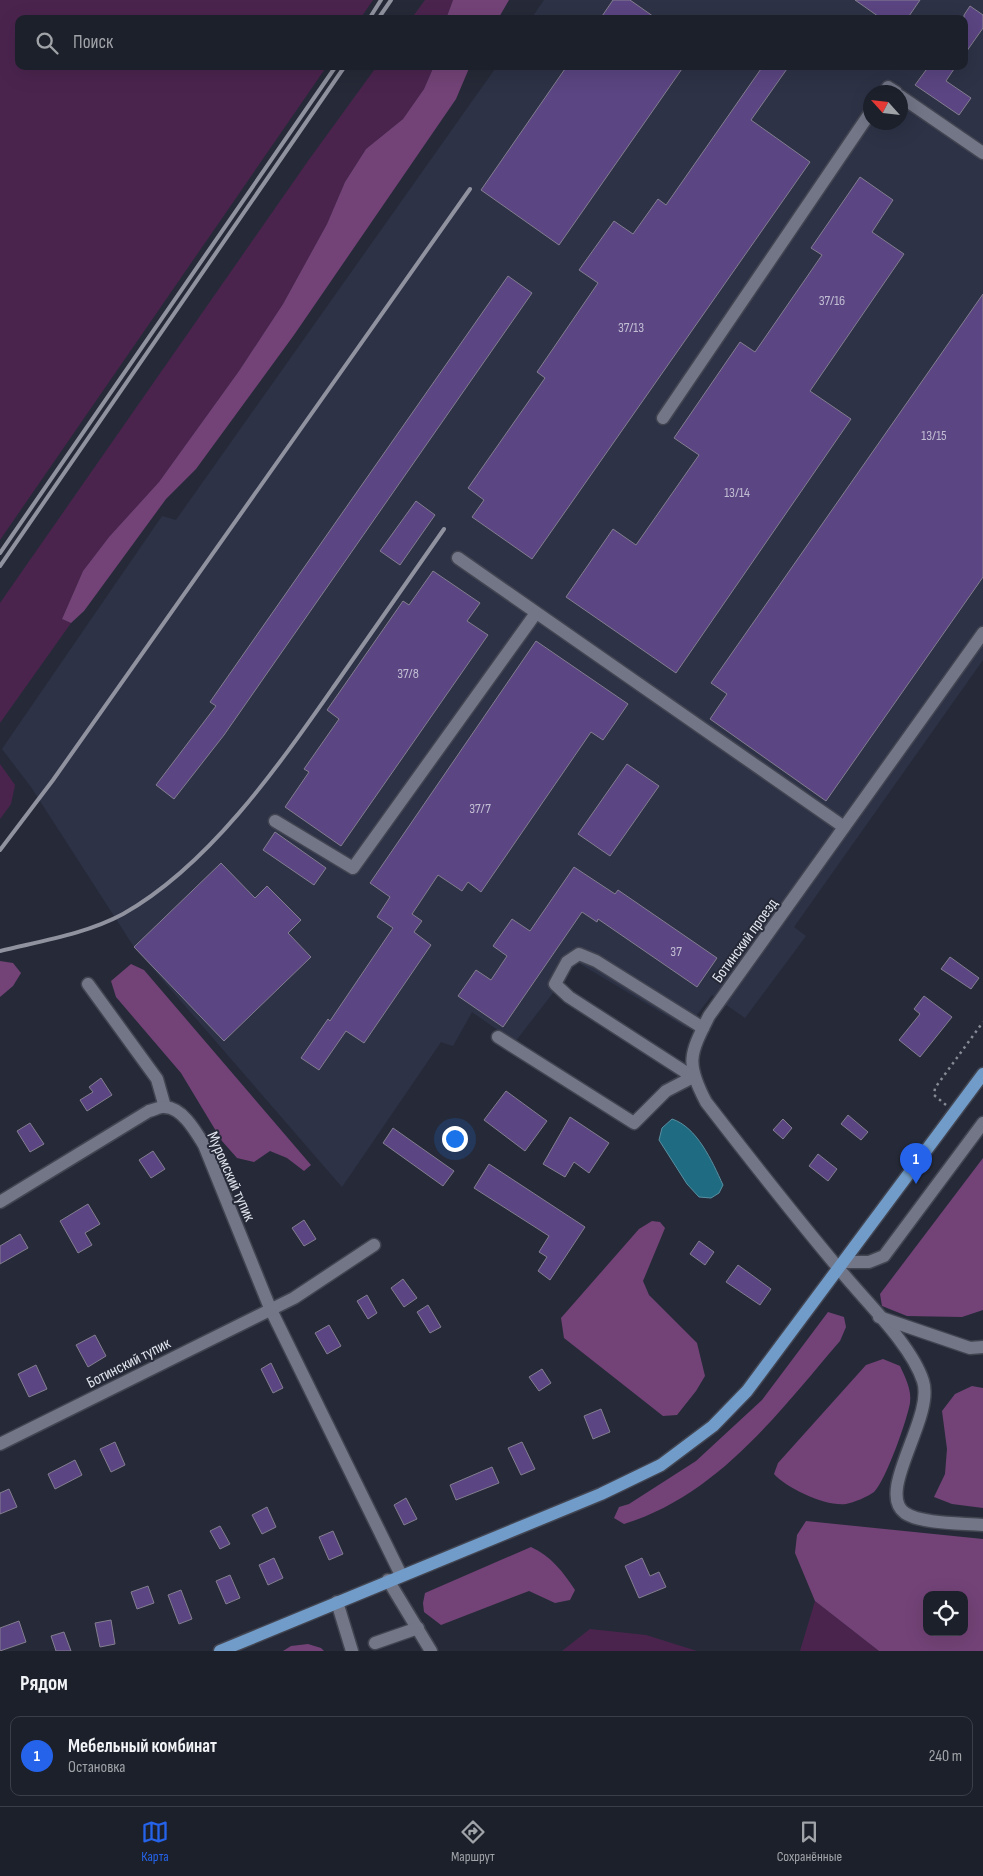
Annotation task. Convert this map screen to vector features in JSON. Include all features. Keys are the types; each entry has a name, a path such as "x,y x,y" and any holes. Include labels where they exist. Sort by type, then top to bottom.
{"main road":[{"path":"220,1651 401,1574 601,1494 661,1465 713,1426 747,1391 842,1266 953,1111 983,1076"}],"street":[{"path":"908,101 983,153"},
{"path":"663,418 863,123"},
{"path":"458,558 844,827"},
{"path":"275,821 353,868 536,613"},
{"name":"Ботинский проезд","path":"983,633 709,1016 693,1049 693,1078 706,1102 842,1266 879,1317 908,1351 923,1382 926,1400 896,1484 897,1501 904,1513 921,1519 983,1525"},
{"path":"693,1078 569,997 555,984 567,962 579,954 596,962 703,1028"},
{"path":"0,1202 149,1111 165,1107 157,1079 88,984"},
{"path":"498,1037 634,1123 666,1091 693,1078"},
{"name":"Муромский тупик","path":"165,1107 179,1113 190,1124 204,1145 270,1308 401,1574"},
{"path":"842,1266 869,1262 884,1256 983,1123"},
{"name":"Ботинский тупик","path":"0,1444 270,1308 294,1298 374,1245"},
{"path":"879,1317 970,1348 983,1348"},
{"path":"388,1580 430,1651"},
{"path":"337,1602 352,1651"},
{"path":"375,1643 418,1628"}],"path":[{"path":"953,1111 934,1095 935,1088 983,1022"}],"shaded area":[{"path":"0,0 373,0 363,15 15,15 15,70 324,70 0,540"},
{"path":"425,0 453,0 447,15 414,15"},
{"path":"453,0 509,0 500,15 447,15"},
{"path":"544,0 983,0 983,660 794,927 806,936 745,1018 712,995 687,1028 577,962 515,1042 472,1012 453,1046 441,1042 342,1187 134,947 31,787 2,749 162,516 176,520 494,70 968,70 968,15 534,15"},
{"path":"374,70 432,70 424,89 403,119 366,149 345,182 327,224 283,304 239,371 159,482 109,537 83,571 62,619 71,623 0,723 0,603 308,161"},
{"path":"432,70 468,70 456,99 294,335 196,469 166,499 84,611 71,623 62,619 83,571 109,537 159,482 239,371 283,304 327,224 345,182 366,149 403,119 424,89"},
{"path":"0,764 15,785 11,804 0,819"},
{"path":"0,961 13,963 21,973 13,986 0,997"},
{"path":"131,964 144,970 311,1165 304,1171 287,1158 270,1151 254,1162 237,1158 222,1141 181,1073 116,997 111,981"},
{"path":"983,1158 983,1310 962,1317 907,1316 882,1306 880,1294"},
{"path":"652,1221 660,1222 665,1228 643,1281 649,1295 697,1343 705,1376 677,1415 663,1416 564,1338 561,1318 639,1229"},
{"path":"828,1312 844,1317 846,1327 840,1341 770,1422 744,1448 718,1472 689,1493 658,1511 624,1524 614,1518 619,1507 629,1504 696,1461 762,1400"},
{"path":"883,1359 900,1366 908,1384 910,1403 895,1449 884,1475 874,1492 846,1504 828,1503 797,1490 774,1474 778,1463 866,1365"},
{"path":"972,1386 983,1388 983,1508 952,1504 934,1497 945,1474 947,1449 942,1411 955,1394"},
{"path":"806,1521 983,1539 983,1651 879,1651 815,1601 795,1553 797,1535"},
{"path":"531,1547 551,1560 566,1577 575,1590 570,1600 555,1603 529,1591 441,1625 424,1612 425,1593"},
{"path":"815,1601 879,1651 800,1651"},
{"path":"590,1629 646,1635 697,1651 562,1651"},
{"path":"308,1644 321,1648 324,1651 283,1651 291,1646"}],"water":[{"path":"672,1119 689,1129 703,1146 714,1166 723,1185 719,1193 711,1198 699,1197 687,1184 659,1140 662,1128"}],"building":[{"path":"613,0 630,0 651,15 603,15"},
{"path":"855,0 920,0 910,15 876,15"},
{"path":"970,6 983,15 983,28 968,49 968,15 964,15"},
{"path":"564,70 681,70 559,245 481,190"},
{"path":"760,70 786,70 751,120 810,162 532,559 472,517 484,500 468,488 545,378 537,372 598,283 579,270 614,221 633,234 658,199 666,205"},
{"path":"926,70 953,70 946,81 971,98 959,115 915,85"},
{"path":"860,177 893,200 872,232 904,254 810,391 851,419 676,673 566,597 613,529 636,545 699,455 674,438 740,342 755,352 822,255 811,248"},
{"path":"508,276 532,293 224,735 174,799 156,785 216,706 210,702"},
{"path":"983,294 983,577 826,801 710,719 727,694 711,683"},
{"path":"416,501 435,515 400,565 380,551"},
{"path":"433,571 480,603 467,621 488,635 341,846 285,807 309,772 304,769 339,719 327,710 403,601 409,605"},
{"path":"536,641 628,704 603,740 591,732 481,892 468,882 462,891 438,875 412,914 422,921 414,932 431,945 364,1043 346,1031 319,1070 301,1058 328,1019 330,1021 393,928 377,917 390,897 370,883"},
{"path":"627,764 659,786 610,856 578,834"},
{"path":"275,832 326,868 314,885 263,850"},
{"path":"221,863 255,898 267,886 301,920 288,933 311,957 224,1041 134,947"},
{"path":"574,867 615,894 618,890 717,958 697,987 598,919 597,922 582,912 503,1027 458,996 476,970 491,980 507,956 493,946 512,919 530,931"},
{"path":"950,957 979,978 971,989 941,969"},
{"path":"924,996 952,1017 920,1057 899,1040 920,1014 914,1009"},
{"path":"101,1078 112,1095 87,1111 80,1100 93,1092 89,1087"},
{"path":"506,1091 547,1121 525,1151 484,1120"},
{"path":"848,1115 868,1132 861,1140 841,1124"},
{"path":"570,1117 609,1143 589,1173 574,1162 565,1177 543,1164"},
{"path":"783,1119 792,1128 783,1139 773,1130"},
{"path":"30,1123 44,1144 30,1152 17,1131"},
{"path":"393,1128 454,1171 443,1186 383,1143"},
{"path":"153,1151 165,1169 151,1178 139,1160"},
{"path":"818,1154 837,1169 828,1181 809,1166"},
{"path":"489,1164 585,1227 550,1280 538,1271 547,1257 539,1252 549,1236 474,1188"},
{"path":"88,1204 100,1224 85,1233 92,1245 78,1253 60,1221"},
{"path":"304,1220 316,1239 304,1246 292,1228"},
{"path":"20,1234 28,1248 0,1264 0,1246"},
{"path":"699,1241 714,1252 705,1265 690,1254"},
{"path":"738,1265 771,1289 760,1305 726,1282"},
{"path":"403,1279 417,1298 404,1307 391,1288"},
{"path":"367,1295 377,1313 368,1319 357,1301"},
{"path":"428,1305 441,1327 430,1333 417,1312"},
{"path":"329,1325 341,1346 327,1354 315,1333"},
{"path":"95,1335 106,1356 88,1367 76,1345"},
{"path":"271,1363 283,1388 273,1393 261,1369"},
{"path":"36,1365 47,1389 29,1397 18,1374"},
{"path":"542,1369 551,1383 539,1391 529,1377"},
{"path":"601,1409 610,1432 593,1439 584,1416"},
{"path":"115,1442 125,1465 111,1472 100,1449"},
{"path":"522,1442 535,1469 521,1475 508,1448"},
{"path":"75,1460 82,1475 55,1489 48,1474"},
{"path":"492,1467 499,1483 456,1500 450,1485"},
{"path":"9,1489 17,1507 0,1514 0,1493"},
{"path":"406,1498 417,1519 404,1525 394,1505"},
{"path":"267,1507 276,1527 262,1534 252,1515"},
{"path":"220,1526 230,1544 220,1549 210,1531"},
{"path":"333,1531 343,1554 329,1560 319,1537"},
{"path":"274,1558 283,1578 268,1585 259,1565"},
{"path":"642,1558 650,1576 659,1572 666,1587 639,1598 625,1566"},
{"path":"230,1575 240,1598 226,1604 216,1581"},
{"path":"148,1586 154,1603 137,1609 131,1592"},
{"path":"181,1590 192,1619 179,1624 168,1595"},
{"path":"111,1620 115,1644 100,1647 95,1623"},
{"path":"19,1621 26,1642 0,1651 0,1628"},
{"path":"64,1632 71,1651 56,1651 51,1636"}],"railway":[{"path":"372,15 381,0"},
{"path":"381,15 391,0"},
{"path":"0,553 333,70"},
{"path":"0,566 342,70"},
{"path":"0,850 53,780 470,189"},
{"path":"0,951 63,936 109,921 155,893 185,869 214,841 266,780 444,529"}],"place":[{"name":"Мебельный комбинат","path":"916,1184"}]}
